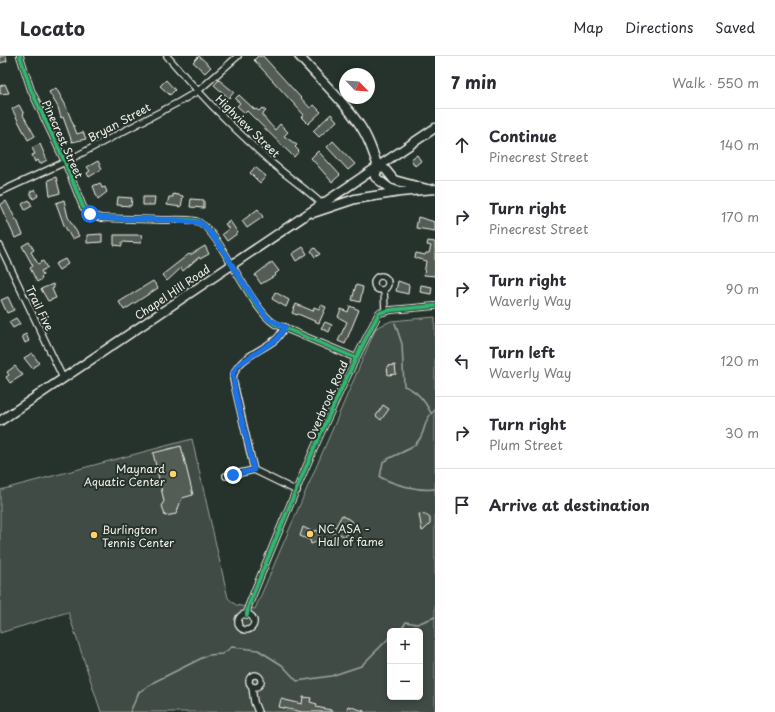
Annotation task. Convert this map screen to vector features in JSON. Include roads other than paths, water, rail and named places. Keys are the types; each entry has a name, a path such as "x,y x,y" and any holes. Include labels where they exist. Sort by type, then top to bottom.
{"main road":[{"path":"299,56 359,124 367,139 378,167 375,177 389,188 400,192"},
{"name":"Chapel Hill Road","path":"0,421 435,128"},
{"path":"378,167 385,169 394,180 431,189"},
{"path":"305,215 355,199 431,189"}],"street":[{"name":"Pinecrest Street","path":"20,56 31,90 65,162 83,207 90,214 101,218 195,221 205,226 267,318 356,358"},
{"name":"Highview Street","path":"167,56 198,91 268,159 322,204"},
{"name":"Bryan Street","path":"0,192 65,162 198,91 238,56"},
{"name":"Trail Five","path":"0,246 62,378"},
{"path":"384,290 385,311 435,306"},
{"name":"Overbrook Road","path":"247,615 248,607 297,491 356,358 379,313 385,311"},
{"path":"254,470 235,391 233,373 238,365 277,339 285,327"},
{"path":"226,476 254,470 297,491"},
{"path":"252,687 254,702 258,712"}],"waterway":[{"path":"395,323 402,344 404,386 420,396 431,413"},
{"path":"435,410 428,418 416,444 383,462 380,477 407,487 435,489"},
{"path":"402,628 406,622 417,624 435,617"},
{"path":"130,712 139,692 154,682 208,655 222,654 232,647 258,650 282,665 297,681 331,676 361,666 387,640"}],"place":[{"name":"Maynard Aquatic Center","path":"173,474"},
{"name":"NC ASA - Hall of fame","path":"310,534"},
{"name":"Burlington Tennis Center","path":"94,535"}]}
